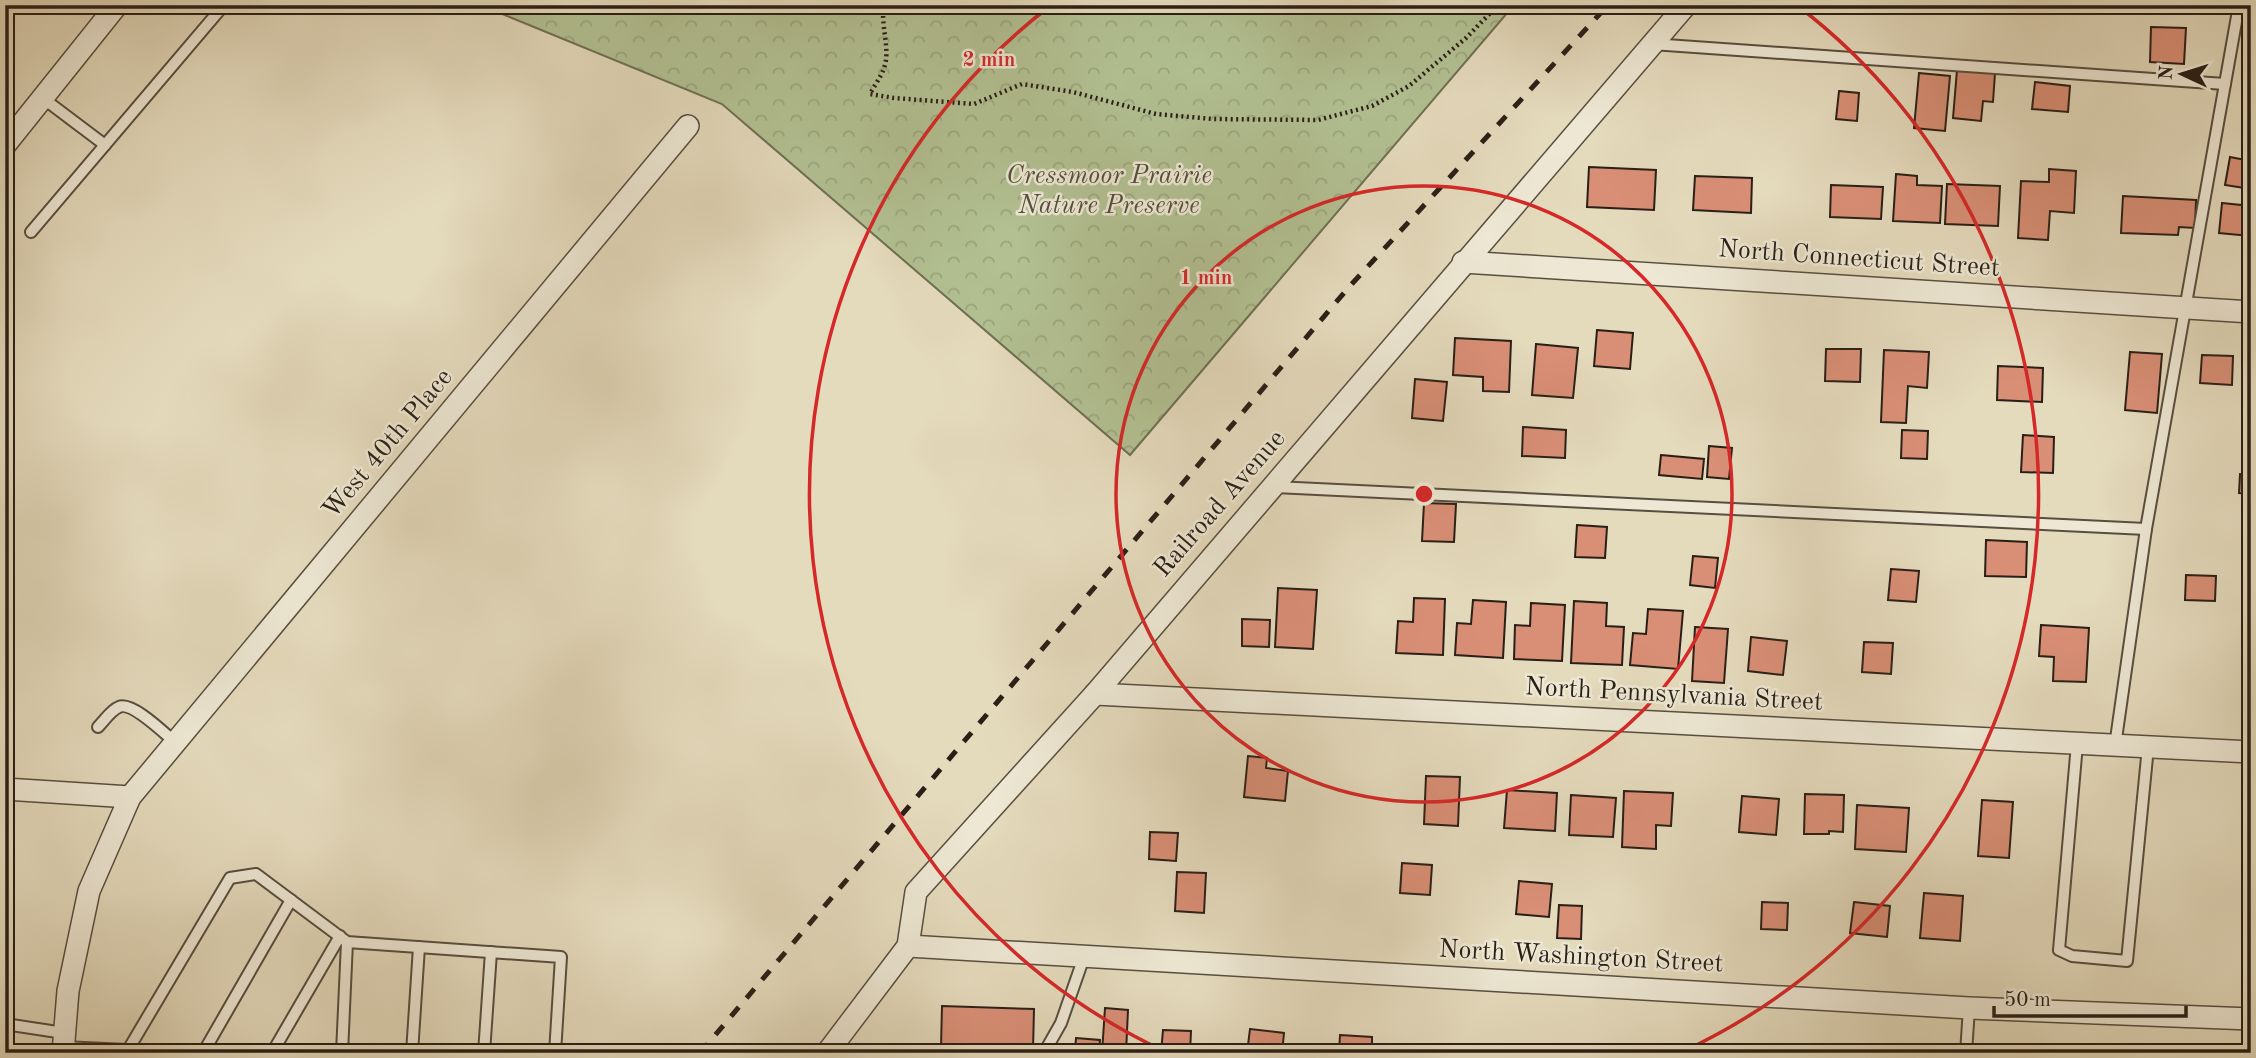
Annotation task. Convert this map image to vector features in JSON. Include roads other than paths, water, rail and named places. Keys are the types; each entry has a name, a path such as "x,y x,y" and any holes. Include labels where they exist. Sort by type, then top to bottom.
{"street":[{"path":"5,145 117,5"},
{"name":"Railroad Avenue","path":"827,1053 908,946 915,892 1095,694 1686,5"},
{"name":"West 40th Place","path":"63,1044 68,991 89,891 130,797 688,126"},
{"name":"North Connecticut Street","path":"1463,262 2251,312"},
{"name":"North Pennsylvania Street","path":"1095,694 2251,752"},
{"path":"5,789 130,797"},
{"name":"North Washington Street","path":"908,946 1969,1008 2251,1019"}],"lane":[{"path":"31,232 224,5"},
{"path":"2115,746 2146,529 2239,5"},
{"path":"1652,44 2225,84"},
{"path":"44,99 105,145"},
{"path":"1272,486 2146,529"},
{"path":"98,727 117,707 126,705 176,743"},
{"path":"2077,744 2059,950 2072,956 2127,961 2148,747"},
{"path":"128,1050 230,878 256,874 343,939 561,957 555,1053"},
{"path":"203,1053 291,900"},
{"path":"272,1053 343,939"},
{"path":"342,1053 343,939"},
{"path":"412,1053 419,947"},
{"path":"484,1053 491,952"},
{"path":"1044,1053 1061,1023 1084,957"},
{"path":"1966,1053 1969,1008"},
{"path":"5,1024 63,1044 191,1053"}],"railway":[{"path":"700,1053 1349,287 1608,5"}],"park label":[{"name":"Cressmoor Prairie Nature Preserve","path":"1109,191"}]}
